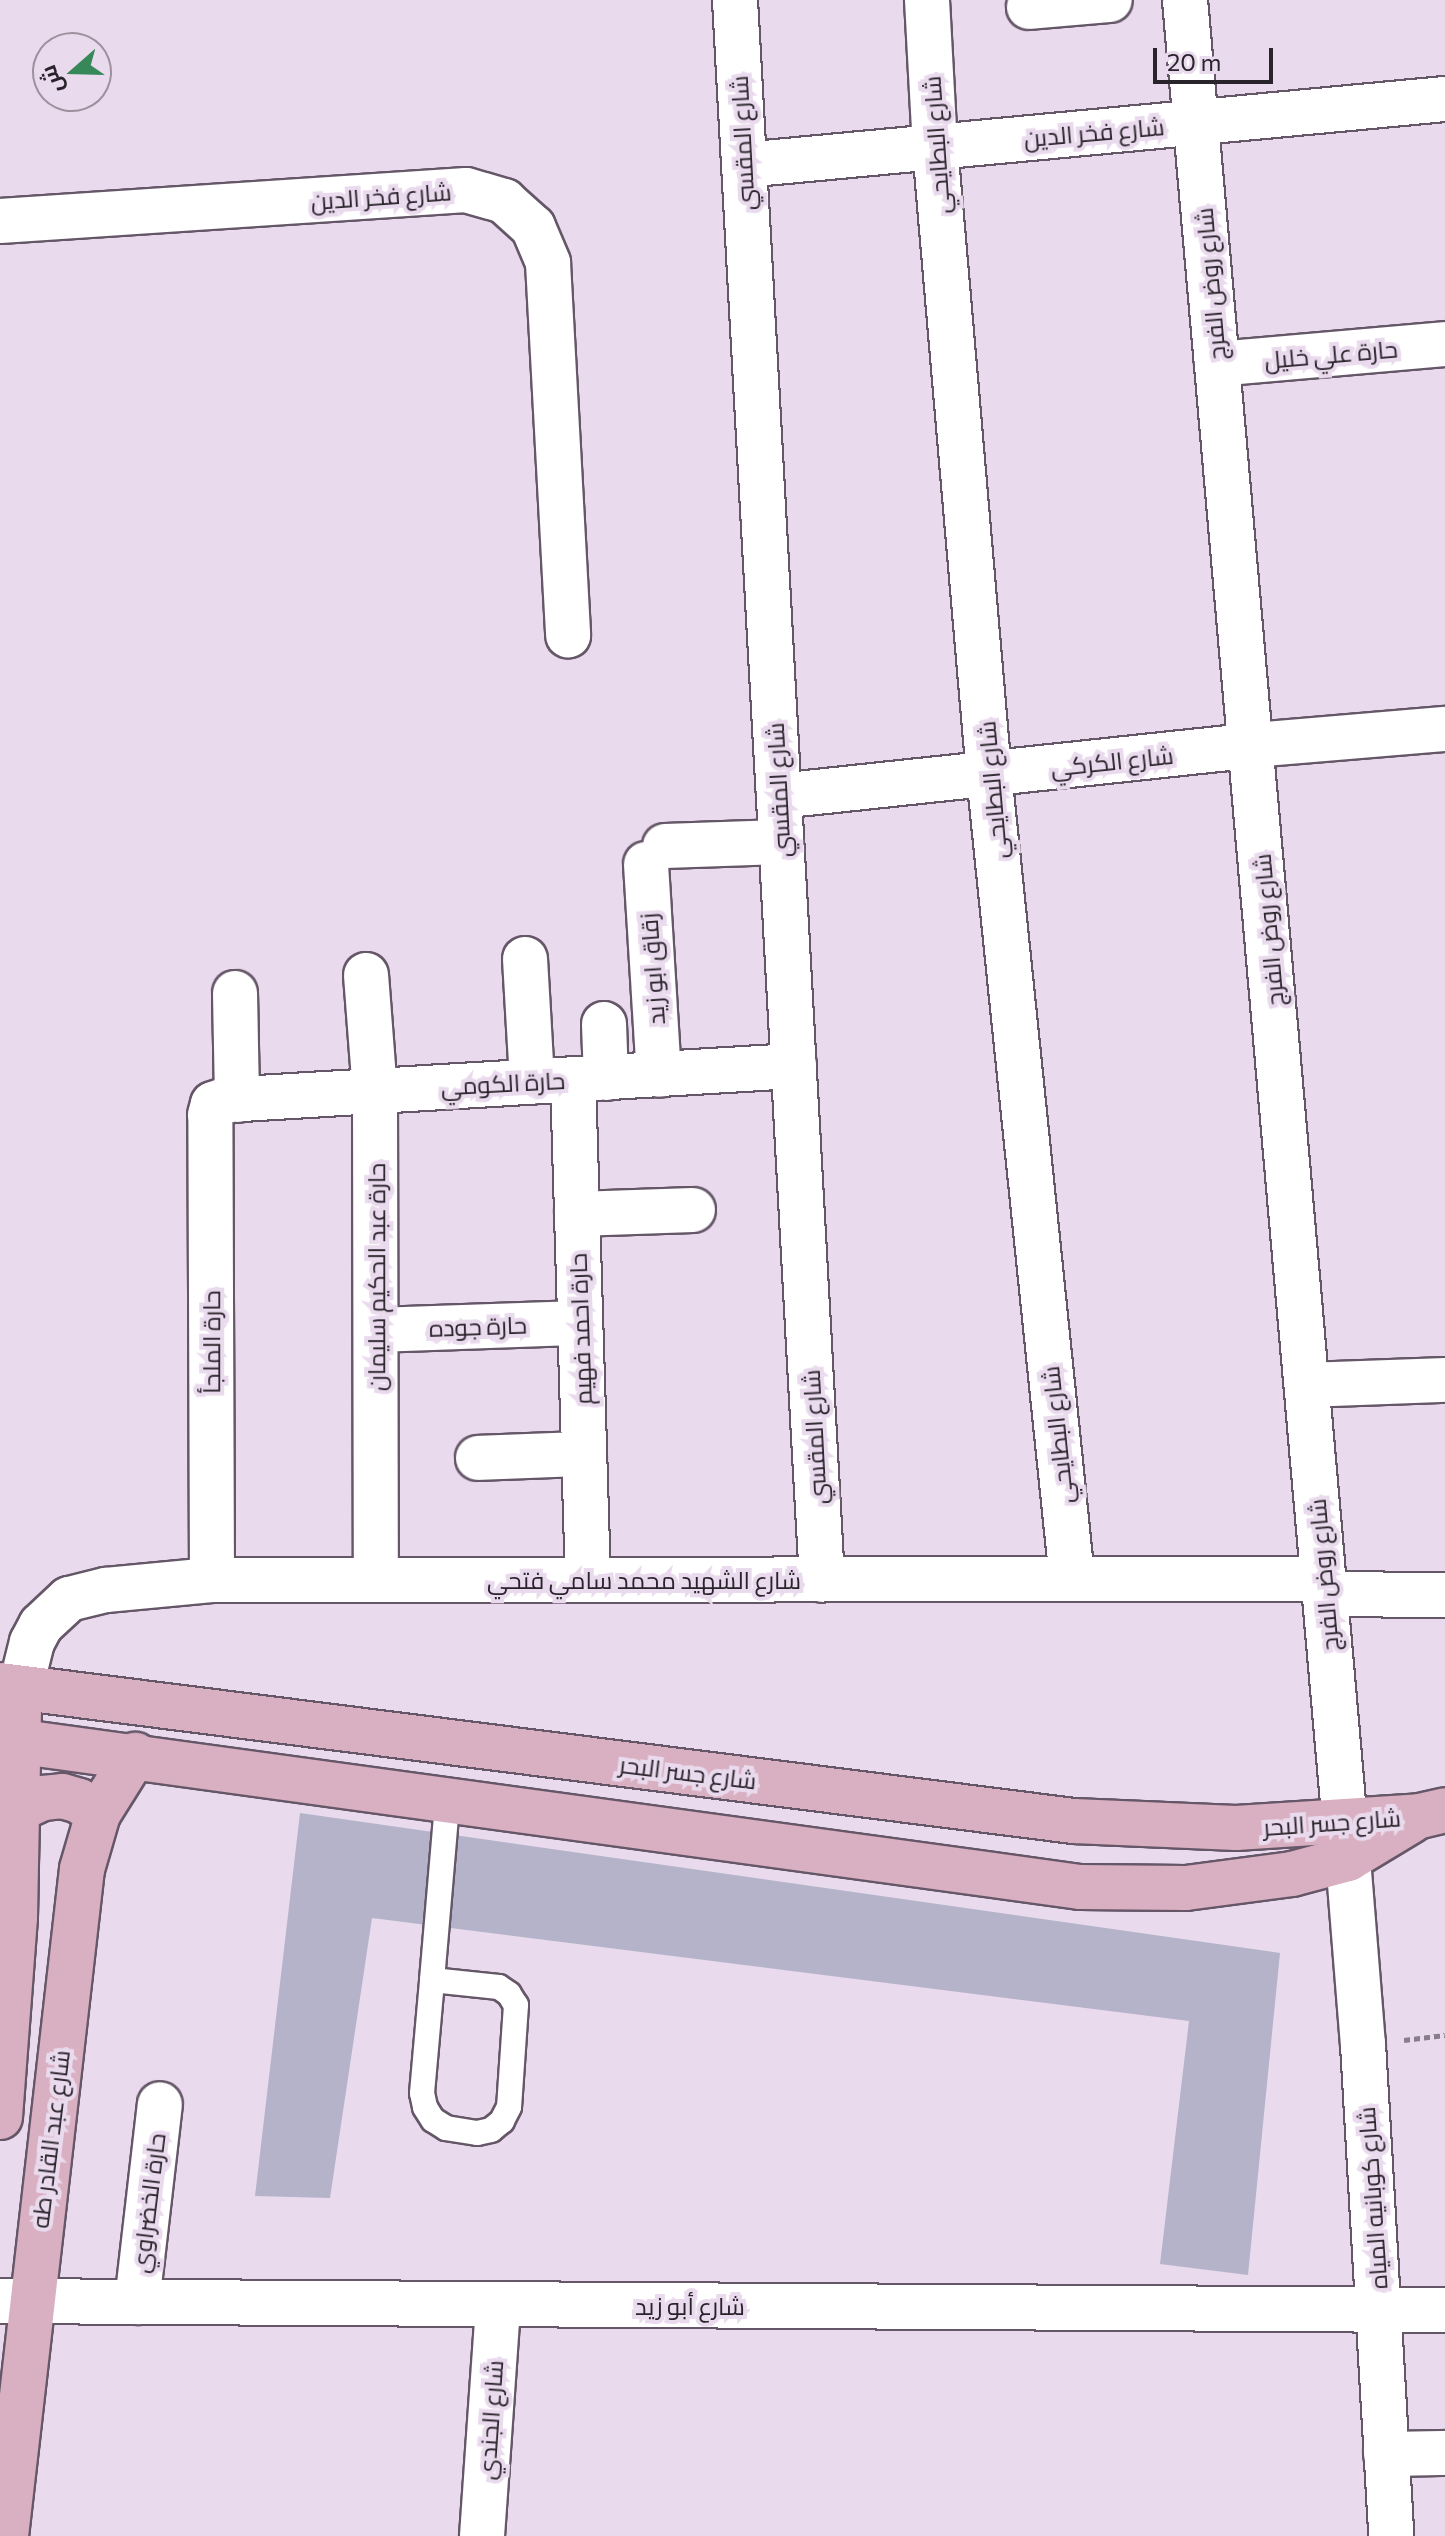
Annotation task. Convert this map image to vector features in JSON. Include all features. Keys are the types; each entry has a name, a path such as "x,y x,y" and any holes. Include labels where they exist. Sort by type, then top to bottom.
{"main road":[{"path":"0,2117 19,1809 8,1740 11,1685"},
{"name":"شارع جسر البحر","path":"11,1685 1074,1821 1346,1840"},
{"name":"شارع جسر البحر","path":"8,1740 1080,1887 1173,1888 1240,1883 1346,1840 1432,1813"},
{"name":"شارع عبد القادر طه","path":"6,2536 16,2301 82,1869 98,1814 135,1755"},
{"path":"19,1809 43,1798 62,1796 79,1801 98,1814"}],"street":[{"name":"شارع المقسي","path":"735,0 822,1580"},
{"name":"شارع البطايحي","path":"927,0 935,147 989,774 1072,1579"},
{"path":"1029,7 1110,0"},
{"name":"شارع روض الفرج","path":"1185,0 1253,745 1346,1840"},
{"name":"شارع فخر الدين","path":"744,165 1445,99"},
{"name":"شارع فخر الدين","path":"0,221 466,190 504,201 533,227 548,263 568,635"},
{"name":"حارة علي خليل","path":"1217,364 1445,344"},
{"name":"شارع الكركي","path":"779,796 1253,745 1445,729"},
{"name":"زقاق ابو زيد","path":"659,1075 655,855 781,842"},
{"path":"525,959 570,1080"},
{"name":"حارة عبد الحكيم سليمان","path":"366,975 375,1091 376,1580"},
{"name":"حارة الملجأ","path":"212,1580 210,1115 225,1102 235,993"},
{"path":"570,1080 604,1024"},
{"name":"حارة الكومي","path":"225,1102 794,1066"},
{"name":"حارة احمد فهيم","path":"570,1080 588,1580"},
{"path":"577,1214 693,1210"},
{"name":"حارة جوده","path":"376,1330 580,1323"},
{"path":"1307,1385 1445,1380"},
{"path":"478,1458 584,1454"},
{"name":"شارع الشهيد محمد سامي فتحي","path":"11,1685 41,1625 69,1599 106,1590 212,1580 1072,1579 1324,1587 1445,1595"},
{"name":"شارع كوبانيه المياه","path":"1346,1840 1379,2312 1391,2536"},
{"name":"حارة الخضراوي","path":"137,2302 160,2104"},
{"name":"شارع أبو زيد","path":"16,2301 1379,2312 1445,2310"},
{"name":"شارع الجندي","path":"482,2536 498,2305"},
{"path":"1386,2454 1445,2453"}],"lane":[{"path":"432,1980 499,1987 509,1994 516,2005 509,2107 502,2121 491,2130 477,2133 446,2128 433,2120 425,2107 422,2093 448,1798"}],"building":[{"path":"300,1813 1280,1953 1248,2275 1160,2264 1189,2021 372,1918 330,2198 255,2196"}]}
